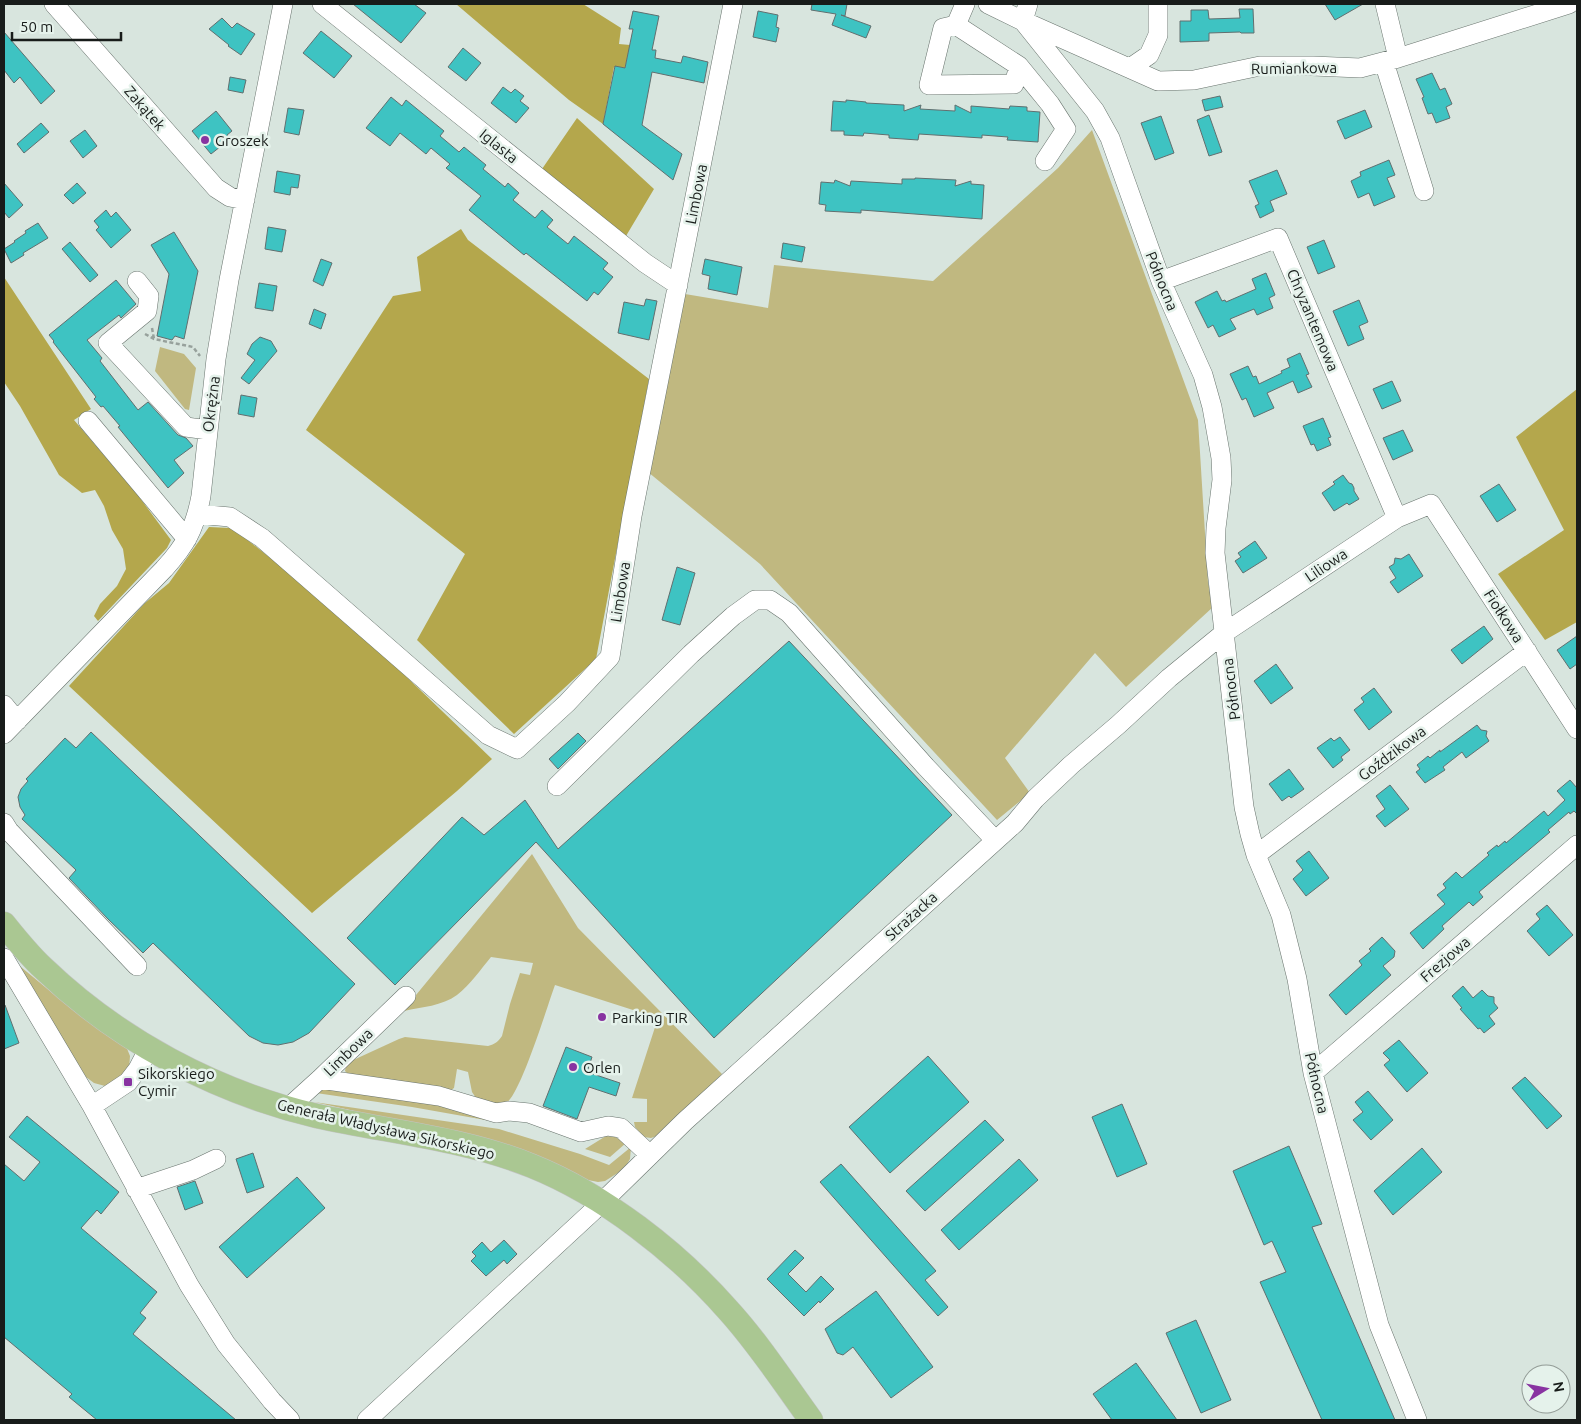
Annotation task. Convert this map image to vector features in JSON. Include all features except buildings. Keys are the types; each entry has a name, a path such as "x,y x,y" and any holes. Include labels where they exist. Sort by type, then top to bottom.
{"main road":[{"name":"Generała Władysława Sikorskiego","path":"4,924 42,968 78,999 149,1048 188,1070 232,1089 288,1108 446,1140 490,1151 532,1166 568,1183 602,1203 653,1239 680,1261 729,1310 810,1420"}],"street":[{"name":"Zakątek","path":"54,4 216,188 230,197 245,200"},
{"name":"Okrężna","path":"10,728 164,569 180,551 191,531 197,514 218,349 229,280 283,4"},
{"name":"Iglasta","path":"322,4 645,263 678,285"},
{"name":"Limbowa","path":"197,514 230,517 262,538 488,735 517,749 567,704 610,657 632,516 733,4"},
{"path":"956,25 964,4"},
{"name":"Północna","path":"988,4 1026,12 1095,111 1110,138 1161,282 1203,375 1212,407 1221,458 1222,480 1215,553 1244,807 1256,855 1281,916 1296,979 1313,1073 1379,1325 1417,1420"},
{"path":"1130,68 1149,55 1158,35 1158,4"},
{"path":"1385,4 1391,60 1424,191"},
{"name":"Rumiankowa","path":"1026,12 1158,81 1194,80 1260,66 1360,68 1569,4"},
{"path":"1019,66 1014,84 929,84 943,28 956,25 1019,66 1050,104 1066,129 1045,161"},
{"name":"Chryzantemowa","path":"1161,282 1278,238 1397,518"},
{"path":"137,281 149,296 147,311 108,343 186,427 208,430"},
{"path":"88,421 186,539"},
{"name":"Liliowa","path":"1224,633 1397,518 1431,504"},
{"name":"Fiołkowa","path":"1431,504 1577,729"},
{"path":"557,786 691,654 733,616 755,600 770,600 789,613 926,768 995,840"},
{"name":"Strażacka","path":"367,1420 857,964 1015,823 1035,799 1071,765 1118,726 1169,678 1224,633"},
{"name":"Goździkowa","path":"1256,855 1527,651"},
{"path":"4,705 10,728"},
{"path":"4,823 9,831 137,966"},
{"name":"Frezjowa","path":"1313,1073 1577,845"},
{"path":"4,958 92,1106 189,1286 226,1344 272,1401 290,1420"},
{"name":"Limbowa","path":"288,1108 406,996"},
{"path":"92,1106 128,1082 138,1069 149,1048"},
{"path":"320,1079 439,1096 496,1113 509,1111 529,1113 581,1132 608,1126 621,1128 650,1155"},
{"path":"136,1189 193,1170 216,1158"}],"path":[{"path":"131,324 136,329 154,338 193,347 203,359"}],"shaded area":[{"path":"456,4 583,4 621,28 619,44 630,45 625,68 614,67 603,124 569,100"},
{"path":"577,118 654,189 626,236 542,169"},
{"path":"1092,130 1198,420 1208,582 1213,607 1126,687 1095,653 1005,758 1030,793 997,820 760,564 648,472 685,294 768,308 774,265 933,281 1058,168"},
{"path":"461,229 468,240 649,379 596,659 514,734 417,640 465,554 306,430 393,296 421,291 417,257"},
{"path":"4,277 91,409 74,420 137,494 171,540 167,548 98,621 94,616 100,604 117,586 126,569 123,549 112,530 104,506 95,490 82,493 59,475 20,406 4,382"},
{"path":"160,347 184,354 196,368 189,410 185,409 155,371"},
{"path":"1577,389 1577,622 1545,640 1498,574 1564,530 1516,437"},
{"path":"209,527 230,528 240,534 341,614 492,759 457,791 312,913 69,686 145,603 169,583"},
{"path":"532,854 578,928 722,1074 662,1134 651,1138 644,1137 635,1127 634,1122 647,1122 647,1099 632,1098 658,1018 555,985 526,1068 512,1097 506,1103 495,1104 476,1098 472,1092 468,1072 457,1069 454,1088 451,1090 348,1074 345,1071 346,1065 349,1062 405,1037 488,1046 499,1040 502,1036 520,973 530,975 533,963 491,957 466,987 451,999 438,1004 404,1011 403,1008 416,995"},
{"path":"15,962 74,1011 126,1046 130,1056 129,1069 114,1084 105,1086 94,1083 86,1077"},
{"path":"324,1088 439,1104 491,1121 316,1093"},
{"path":"314,1102 499,1129 609,1165 631,1147 630,1159 624,1169 605,1181 598,1182 588,1180 534,1158 479,1139"},
{"path":"606,1136 615,1137 626,1143 610,1157 585,1149"}],"place":[{"name":"Groszek","path":"205,140"},
{"name":"Parking TIR","path":"602,1017"},
{"name":"Orlen","path":"573,1067"},
{"name":"Sikorskiego Cymir","path":"128,1082"}]}
